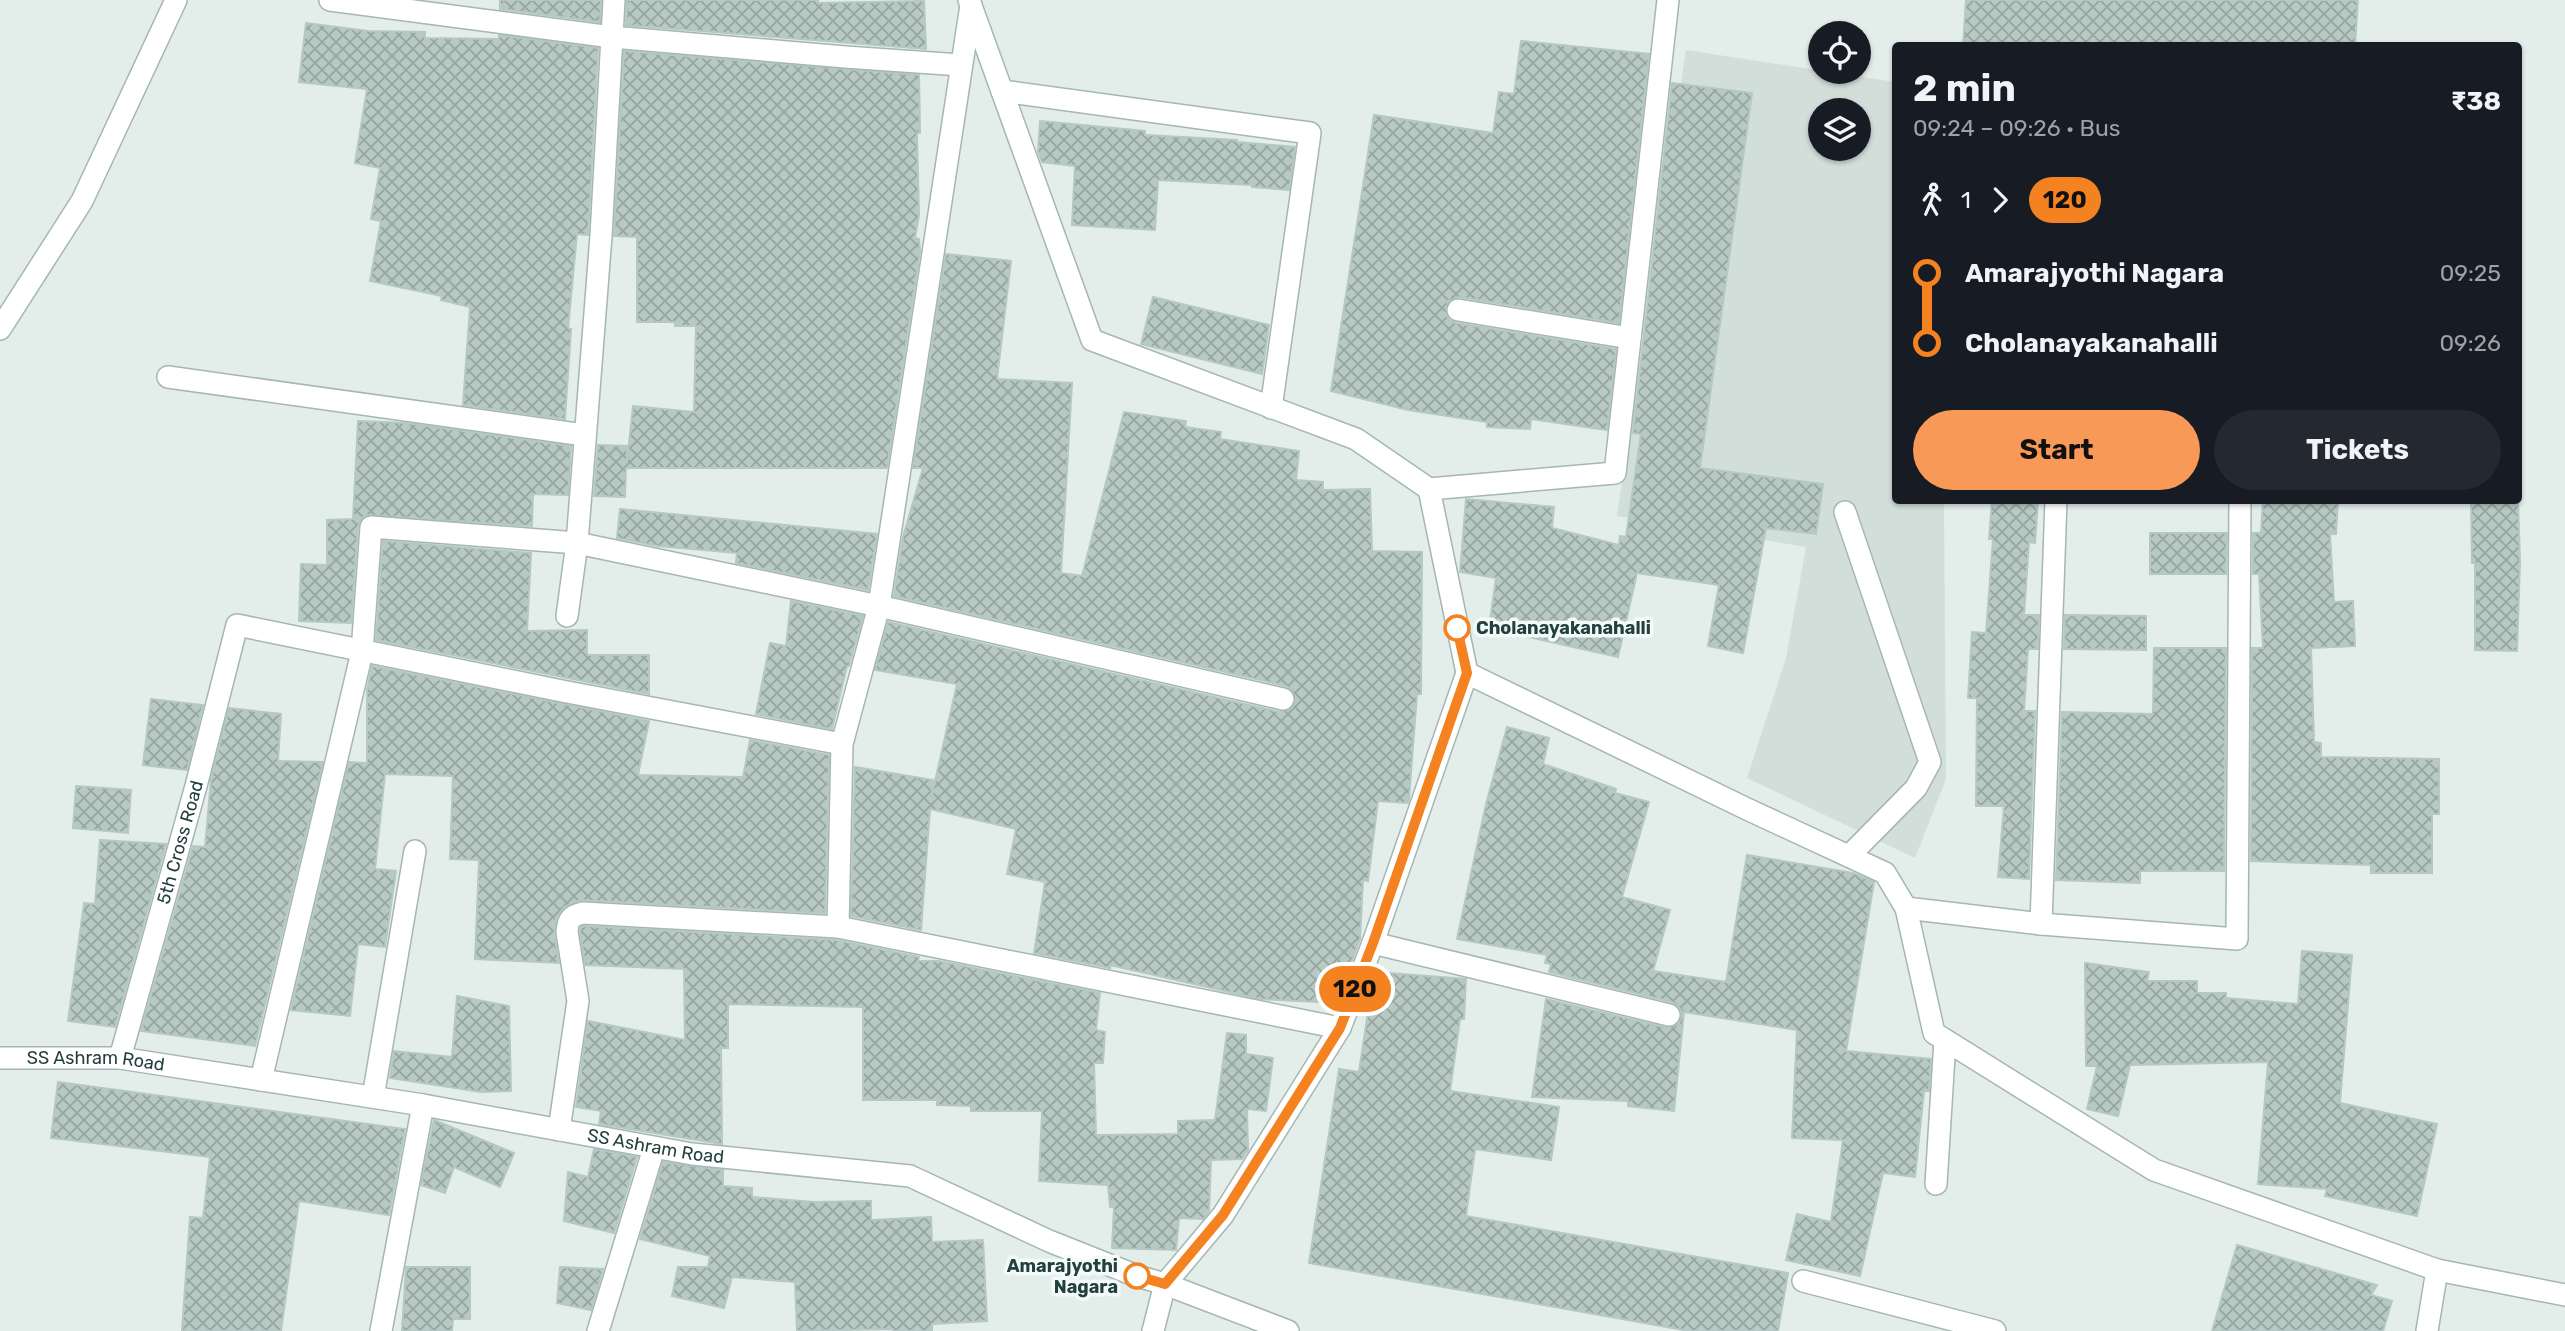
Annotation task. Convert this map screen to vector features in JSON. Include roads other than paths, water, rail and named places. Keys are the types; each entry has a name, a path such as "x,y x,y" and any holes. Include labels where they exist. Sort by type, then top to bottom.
{"street":[{"path":"0,329 82,201 176,0"},
{"path":"330,0 612,37 961,65"},
{"path":"568,616 577,542 601,236 614,0"},
{"path":"970,2 1092,340 1356,439 1429,489 1615,473 1668,0"},
{"path":"838,928 842,744 879,606 970,2"},
{"path":"1002,90 1310,133 1271,408"},
{"path":"1458,310 1630,338"},
{"path":"168,377 584,435"},
{"path":"1153,1331 1165,1284 1223,1215 1340,1028 1373,943 1467,673 1429,489"},
{"path":"2041,924 2056,504"},
{"path":"1906,908 2041,924 2237,939 2240,504"},
{"path":"1845,512 1930,762 1916,788 1849,856"},
{"path":"261,1080 362,652 371,527 577,542 879,606 1283,699"},
{"name":"5th Cross Road","path":"120,1058 237,625 362,652"},
{"path":"362,652 842,744"},
{"path":"1467,673 1885,873 1906,908 1934,1033 2154,1170 2437,1270 2565,1295"},
{"path":"373,1097 415,851"},
{"path":"559,1130 578,1002 567,932 568,922 572,916 583,913 838,928 1340,1028"},
{"path":"1373,943 1669,1015"},
{"path":"1936,1184 1945,1040"},
{"name":"SS Ashram Road","path":"0,1058 120,1058 423,1105 692,1154 910,1176 1049,1241 1288,1331"},
{"path":"381,1331 423,1105"},
{"path":"598,1331 654,1147"},
{"path":"2427,1331 2437,1270"},
{"path":"1803,1281 1995,1331"}],"place":[{"name":"Cholanayakanahalli","path":"1457,628"},
{"name":"Amarajyothi Nagara","path":"1137,1276"}]}
